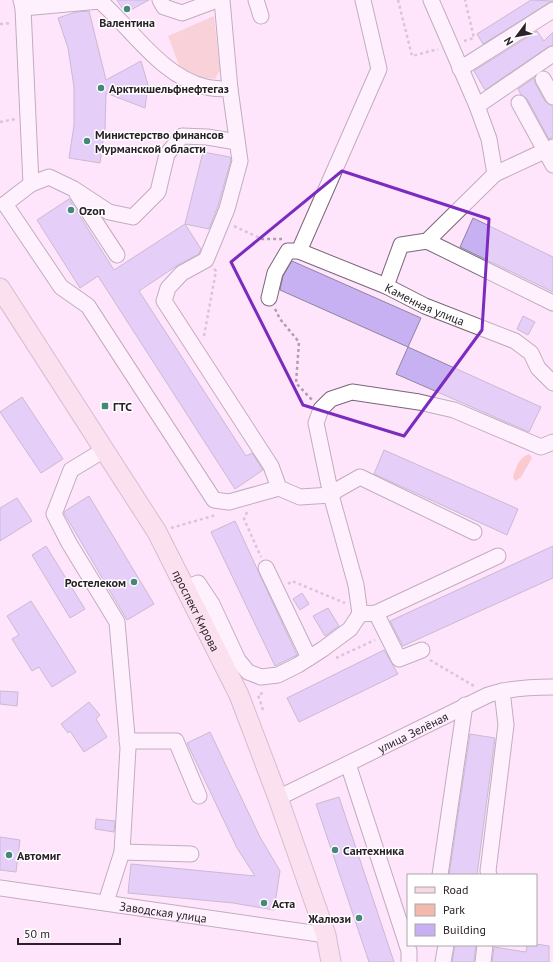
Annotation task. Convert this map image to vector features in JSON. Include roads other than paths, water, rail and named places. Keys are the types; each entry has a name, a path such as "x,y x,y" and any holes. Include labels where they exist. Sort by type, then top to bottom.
{"main road":[{"name":"проспект Кирова","path":"0,288 157,532 239,695 278,798 326,935 331,962"}],"street":[{"path":"160,0 164,7 182,13 216,0"},
{"path":"222,0 230,89 240,161 227,209 206,260 182,273 168,288 164,301 271,466 280,488"},
{"path":"256,0 261,16"},
{"path":"299,250 379,69 363,0"},
{"path":"431,0 477,106 488,139 494,174"},
{"path":"31,184 22,4 100,1 116,15 165,67 189,81 206,87 230,89"},
{"path":"460,69 553,10"},
{"path":"477,106 553,54"},
{"path":"543,79 553,97"},
{"path":"519,103 549,148 553,165"},
{"path":"238,142 207,137 182,136 167,154 158,192 133,217 109,212 74,188 49,178 31,184 3,200 61,287 88,306 214,500 229,502 280,488 300,497 331,495 337,490 360,478 474,532"},
{"path":"549,148 494,174 427,241 553,303"},
{"path":"74,188 117,255"},
{"name":"Каменная улица","path":"427,241 401,245 386,286 425,306 514,341 531,353 546,369 553,383"},
{"path":"269,298 275,273 288,251 299,250 386,286"},
{"path":"186,588 198,583 212,604 238,660 248,672 260,677 278,675 309,658 350,630 355,609 356,585 331,495 316,423 321,409 331,399 352,392 419,402 454,410 541,447 553,442"},
{"path":"104,450 72,470 54,514 69,543 117,622 127,741 122,852 106,902"},
{"path":"355,609 376,613 498,556"},
{"path":"266,568 309,658"},
{"path":"376,613 399,659 425,654"},
{"name":"улица Зелёная","path":"278,798 465,705 495,693 529,687 553,687"},
{"path":"489,874 506,725 495,693"},
{"path":"440,874 465,705"},
{"path":"127,741 176,741 199,796"},
{"path":"348,764 407,945"},
{"path":"122,852 191,854"},
{"name":"Заводская улица","path":"0,888 106,902 326,935"},
{"path":"407,946 409,962"},
{"path":"443,962 446,946"},
{"path":"483,962 485,946"}],"place":[{"name":"Валентина","path":"127,9"},
{"name":"Арктикшельфнефтегаз","path":"101,88"},
{"name":"Министерство финансов Мурманской области","path":"87,141"},
{"name":"Ozon","path":"71,210"},
{"name":"ГТС","path":"105,406"},
{"name":"Ростелеком","path":"134,582"},
{"name":"Сантехника","path":"335,850"},
{"name":"Автомиг","path":"9,855"},
{"name":"Аста","path":"264,903"},
{"name":"Жалюзи","path":"359,918"}]}
